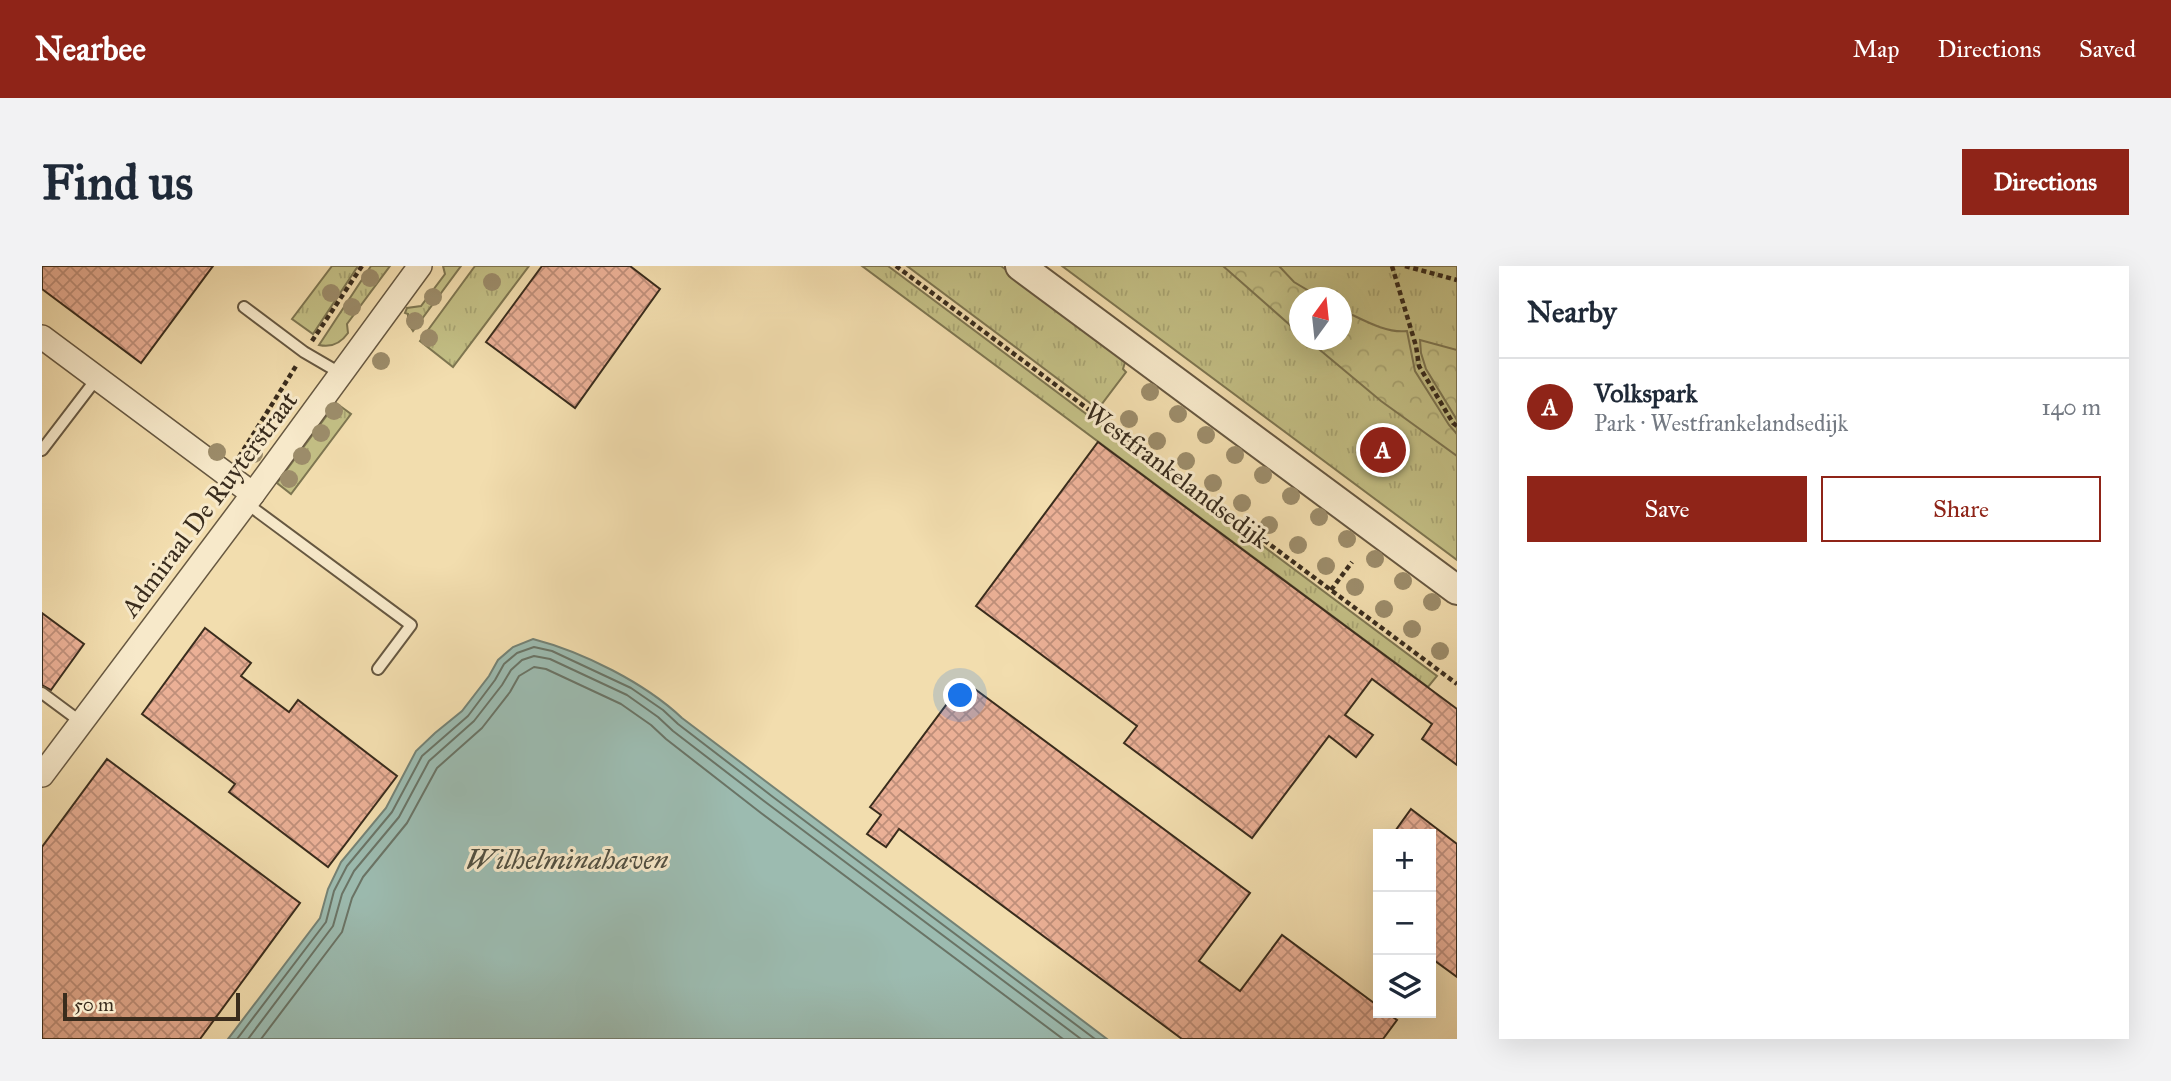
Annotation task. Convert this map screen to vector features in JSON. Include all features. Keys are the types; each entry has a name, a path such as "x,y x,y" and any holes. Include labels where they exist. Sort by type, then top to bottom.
{"street":[{"name":"Admiraal De Ruyterstraat","path":"48,762 249,498 420,266"},
{"path":"1020,266 1457,590"},
{"path":"42,337 227,476 249,498"}],"lane":[{"path":"244,307 304,352 340,373"},
{"path":"42,450 97,377"},
{"path":"249,498 411,625 378,669"},
{"path":"42,693 81,722"}],"path":[{"path":"227,476 304,352 362,266"},
{"name":"Westfrankelandsedijk","path":"896,266 1457,684"},
{"path":"1392,266 1416,346 1419,366 1457,426"},
{"path":"1405,266 1457,280"},
{"path":"1331,590 1352,562"}],"green space":[{"path":"332,266 358,266 313,334 292,319"},
{"path":"371,266 390,266 347,324 348,333 345,337 332,345 319,345"},
{"path":"443,266 461,266 413,331 408,323 408,314 405,313 407,308 421,306 445,274"},
{"path":"475,266 529,266 453,367 420,341"},
{"path":"862,266 888,266 1437,676 1428,687"},
{"path":"907,266 1001,266 1126,359 1123,369 1126,372 1098,409"},
{"path":"1062,266 1457,266 1457,560"},
{"path":"1223,266 1279,266 1302,287 1289,287 1289,324"},
{"path":"1352,315 1382,328 1407,331 1415,371 1457,434 1457,456 1381,401 1320,350 1352,350"},
{"path":"1420,340 1457,350 1457,420 1426,369"},
{"path":"336,403 351,414 291,494 277,483"}],"water":[{"name":"Wilhelminahaven","path":"533,639 592,660 650,693 1107,1039 228,1039 320,918 328,889 341,862 386,808 416,751 462,711 498,660 513,647"}],"building":[{"path":"42,266 213,266 141,363 42,289"},
{"path":"542,266 630,266 660,289 575,408 486,342"},
{"path":"1098,442 1457,709 1457,765 1422,739 1432,724 1372,679 1345,715 1373,735 1356,757 1329,736 1252,838 1124,743 1137,726 976,606"},
{"path":"42,613 84,644 51,690 42,685"},
{"path":"205,628 251,663 241,676 289,712 298,700 397,776 328,867 229,792 235,784 142,714"},
{"path":"964,681 1250,893 1199,961 1240,991 1282,935 1373,1002 1373,1018 1397,1020 1383,1039 1182,1039 899,829 886,847 867,834 881,815 870,807"},
{"path":"107,759 300,903 200,1039 42,1039 42,847"},
{"path":"1411,809 1457,844 1457,977 1436,962 1436,829 1397,829"}],"place":[{"name":"Volkspark","path":"1383,450"}]}
